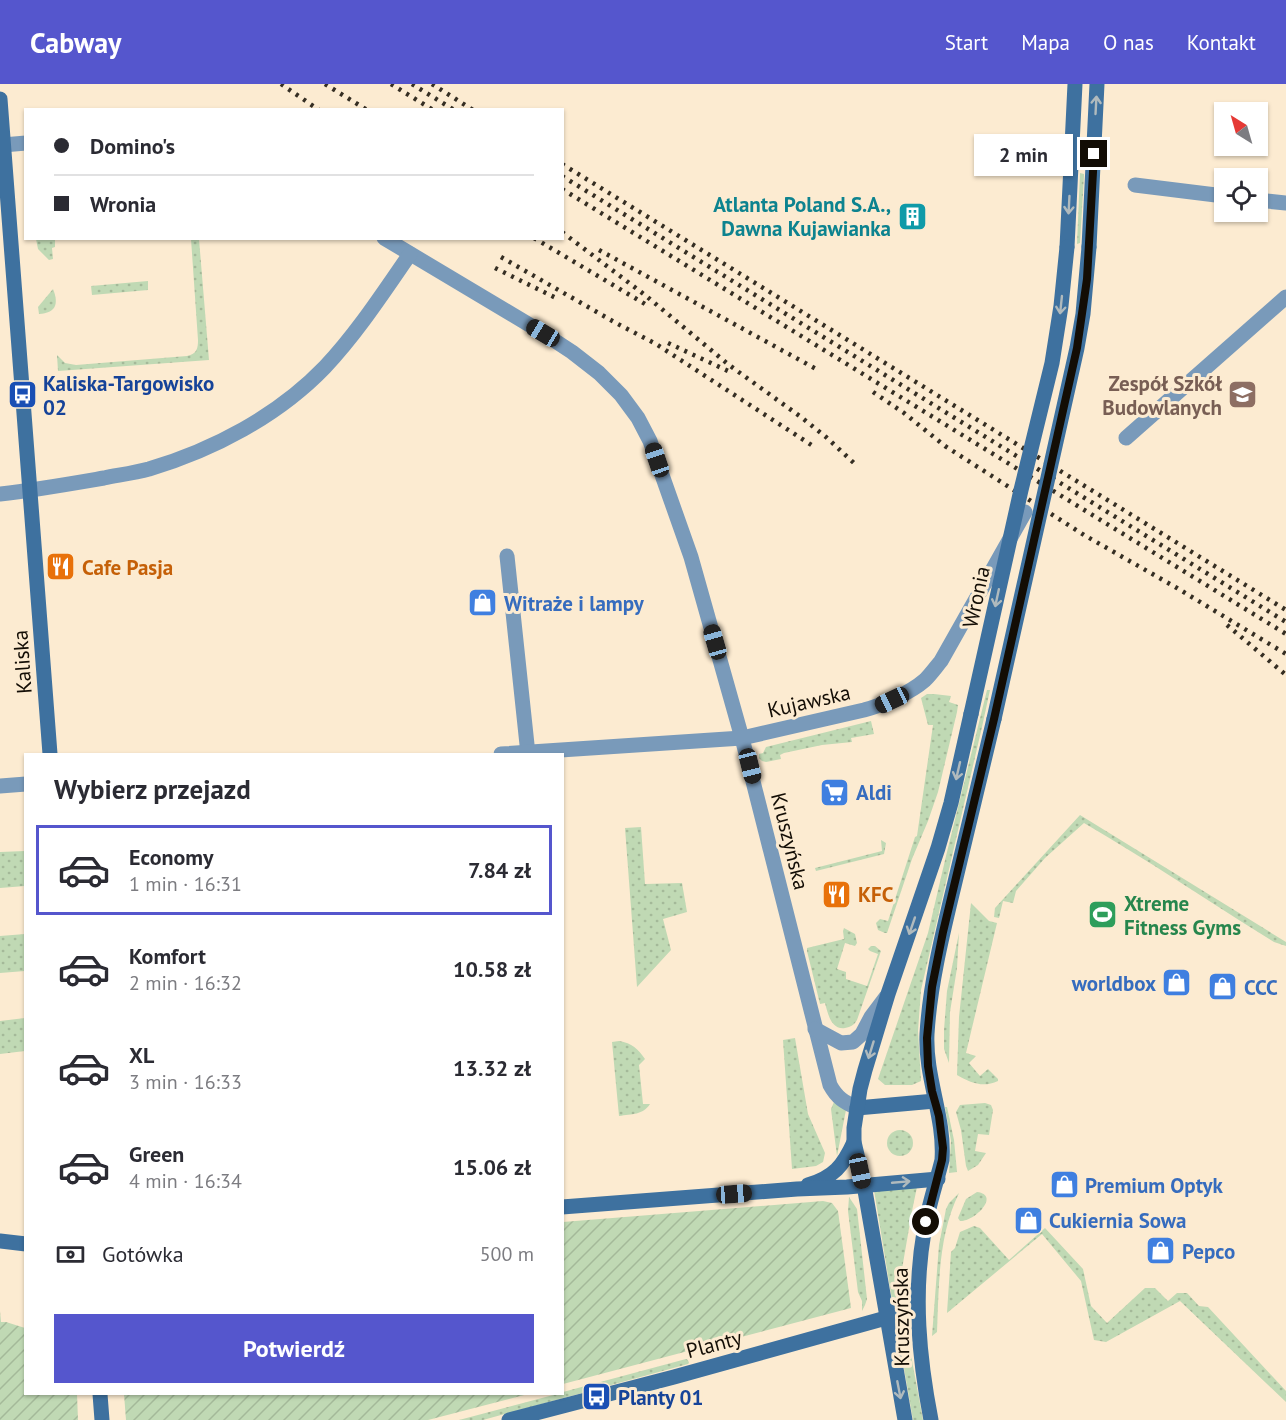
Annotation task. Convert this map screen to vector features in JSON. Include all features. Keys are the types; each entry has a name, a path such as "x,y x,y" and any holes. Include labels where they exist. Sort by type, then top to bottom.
{"main road":[{"name":"Wronia","path":"854,1142 857,1108 865,1070 951,803 1052,363 1061,306 1066,247 1075,84"},
{"name":"Wronia","path":"935,1101 928,1066 927,1038 932,987 994,719 1083,314 1089,247 1097,84"},
{"name":"Kaliska","path":"0,99 6,258 30,491 50,753"},
{"path":"857,1108 935,1101"},
{"name":"Kruszyńska","path":"931,1420 920,1351 918,1287 924,1231 942,1160 943,1148 935,1101"},
{"path":"797,1188 829,1177 842,1166 854,1142"},
{"name":"Kruszyńska","path":"854,1142 864,1185 905,1420"},
{"path":"564,1207 938,1179"},
{"path":"0,1241 24,1244"},
{"name":"Planty","path":"509,1420 886,1318 894,1313 918,1287"},
{"path":"100,1395 102,1420"}],"street":[{"path":"3,145 24,143"},
{"path":"1135,185 1214,195"},
{"path":"1268,201 1286,203"},
{"name":"Kruszyńska","path":"387,240 543,333 599,373 621,395 638,418 650,441 691,557 742,738 825,1070 835,1094 845,1103 857,1108"},
{"path":"0,494 30,491 147,470 188,456 258,420 292,397 323,369 352,337 410,254"},
{"path":"1126,438 1286,297"},
{"name":"Kujawska","path":"541,753 742,738 834,718 879,706 892,700 924,680 941,662 1025,512"},
{"path":"507,556 528,753"},
{"path":"0,786 24,784"},
{"path":"815,1029 841,1043 853,1042 862,1034 888,994"}],"green space":[{"path":"1080,173 1084,176 1080,243 1077,244"},
{"path":"36,240 55,240 55,247 52,248 53,259 49,260 38,249"},
{"path":"191,240 199,240 209,360 58,371 57,355 65,363 76,365 187,356 195,352 198,340"},
{"path":"148,281 148,290 92,295 91,286"},
{"path":"53,289 56,299 55,307 49,312 39,314 38,307"},
{"path":"987,690 990,690 982,727 921,990 918,1031 921,1081 912,1085 885,1085 878,1079 928,933"},
{"path":"927,694 951,696 949,702 958,705 957,712 938,792 887,933 885,933 878,930 876,923 880,919 888,921 917,836 933,725 928,725 921,698"},
{"path":"871,721 874,734 851,738 852,742 822,745 784,753 780,755 781,759 766,762 759,758 759,754 763,753 766,747"},
{"path":"1080,815 1286,942 1286,946 1274,942 1084,823 1045,858 1016,891 1013,903 1003,901 999,918 994,917 995,908"},
{"path":"641,827 645,884 682,883 687,912 663,919 671,950 637,987 625,828"},
{"path":"881,840 886,843 884,854 816,871 815,868 882,851"},
{"path":"24,851 24,886 0,888 0,852"},
{"path":"971,903 989,921 997,923 966,1053 976,1056 969,1063 980,1076 988,1069 998,1079 998,1081 987,1084 972,1082 957,1075 959,1017"},
{"path":"844,928 855,934 857,943 855,946 845,943 837,969 846,972 846,979 867,986 878,954 868,949 875,946 881,951 857,1020 851,1026 840,1028 833,1024 825,1003 820,1004 807,948 844,939"},
{"path":"959,933 957,968 950,1012 949,1063 944,1049 947,991"},
{"path":"24,934 24,971 0,973 0,936"},
{"path":"24,1018 24,1051 0,1054 0,1021"},
{"path":"795,1038 808,1114 825,1153 823,1162 816,1166 792,1169 783,1040"},
{"path":"619,1041 634,1047 645,1059 639,1065 643,1104 650,1104 641,1112 619,1116 612,1042"},
{"path":"834,1102 846,1110 837,1156 831,1109"},
{"path":"985,1103 991,1105 993,1110 989,1135 978,1134 975,1151 986,1153 978,1165 968,1171 956,1112 960,1105"},
{"path":"945,1107 947,1107 954,1140 957,1172 949,1173 951,1141"},
{"path":"900,1130 909,1134 913,1143 909,1152 900,1156 891,1152 887,1143 891,1134"},
{"path":"917,1187 902,1269 900,1295 893,1306 874,1190"},
{"path":"977,1192 984,1194 986,1203 978,1213 960,1221 958,1218 966,1199"},
{"path":"959,1193 943,1243 937,1332 932,1336 939,1245 946,1209"},
{"path":"849,1197 857,1209 867,1299 862,1311 848,1211"},
{"path":"823,1201 832,1203 838,1211 851,1308 564,1384 564,1222"},
{"path":"974,1226 980,1228 1009,1260 1045,1228 1083,1269 1091,1306 1107,1323 1145,1288 1155,1288 1168,1301 1177,1293 1187,1293 1199,1306 1208,1307 1286,1391 1286,1402 1180,1301 1106,1342 1094,1340 1081,1281 1042,1234 947,1313 951,1252 955,1248 960,1232"},
{"path":"908,1308 910,1340 899,1341 895,1321"},
{"path":"0,1311 1,1322 24,1328 24,1395 77,1395 78,1420 0,1420"},
{"path":"911,1355 923,1420 913,1420 902,1357"},
{"path":"686,1359 689,1363 483,1420 459,1420 553,1395 564,1395 564,1392"},
{"path":"124,1395 524,1395 428,1420 126,1420"}],"railway":[{"path":"281,84 316,108"},
{"path":"325,84 364,108"},
{"path":"391,84 430,108"},
{"path":"412,84 451,108"},
{"path":"432,84 470,108"},
{"path":"564,165 1286,610"},
{"path":"564,177 1286,622"},
{"path":"564,190 1286,634"},
{"path":"564,234 645,295 729,365 801,417 855,464"},
{"path":"537,240 645,304"},
{"path":"599,250 818,370"},
{"path":"501,257 656,344 813,446"},
{"path":"495,268 556,298"},
{"path":"668,343 728,371"},
{"path":"873,392 904,413 945,446 1084,535 1286,654"},
{"path":"1227,625 1286,675"}],"place":[{"name":"Atlanta Poland S.A., Dawna Kujawianka","path":"912,216"},
{"name":"Kaliska-Targowisko 02","path":"22,395"},
{"name":"Zespół Szkół Budowlanych","path":"1243,395"},
{"name":"Cafe Pasja","path":"61,567"},
{"name":"Witraże i lampy","path":"483,603"},
{"name":"Aldi","path":"835,792"},
{"name":"KFC","path":"837,894"},
{"name":"Xtreme Fitness Gyms","path":"1103,915"},
{"name":"worldbox","path":"1177,983"},
{"name":"CCC","path":"1223,987"},
{"name":"Premium Optyk","path":"1064,1185"},
{"name":"Cukiernia Sowa","path":"1028,1220"},
{"name":"Pepco","path":"1161,1251"},
{"name":"Planty 01","path":"597,1397"}],"route":[{"path":"926,1222 938,1179 943,1148 939,1116 928,1066 927,1038 932,987 1077,348 1087,279 1094,154"}]}
